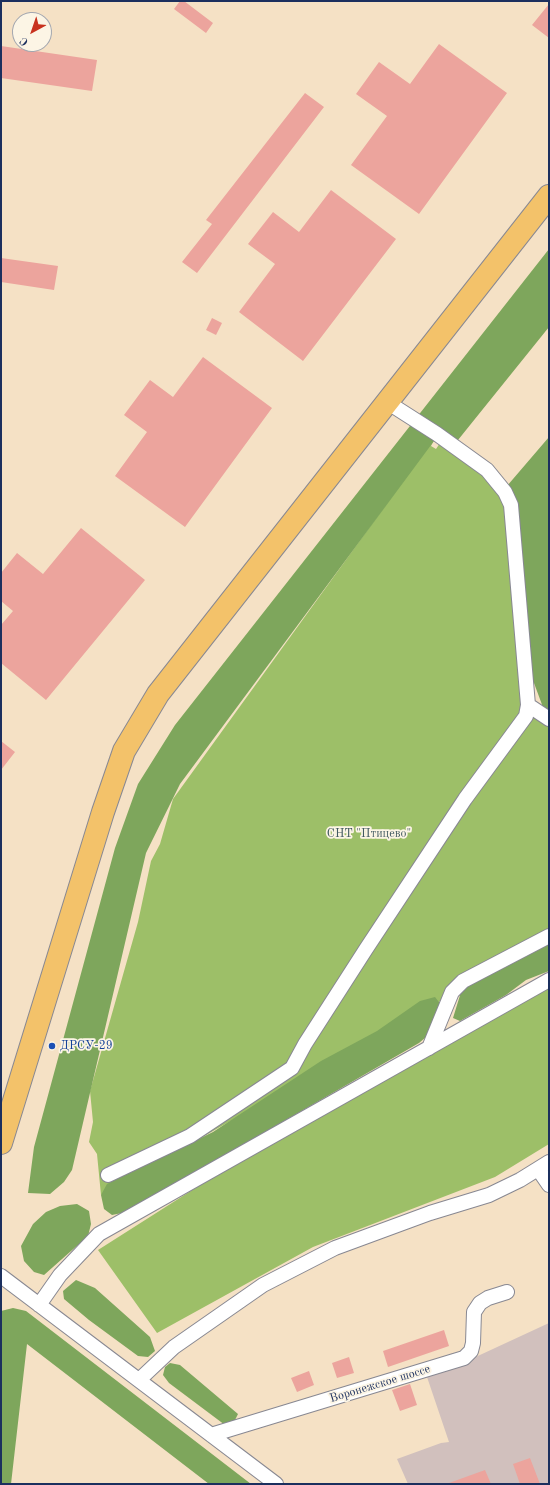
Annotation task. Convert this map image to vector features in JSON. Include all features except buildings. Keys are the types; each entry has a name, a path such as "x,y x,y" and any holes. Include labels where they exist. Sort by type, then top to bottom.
{"main road":[{"path":"1,1143 98,827 124,751 158,694 549,196"}],"street":[{"path":"108,1175 190,1136 292,1068 305,1044 465,799 526,716 528,705 511,505 505,492 487,470 437,434 387,402"},
{"path":"528,705 549,719"},
{"path":"429,1048 452,992 463,981 549,936"},
{"path":"39,1305 60,1275 99,1234 549,980"},
{"path":"139,1380 174,1347 262,1285 335,1248 430,1213 490,1195 520,1180 544,1165 549,1185"},
{"path":"1,1276 276,1484"},
{"name":"Воронежское шоссе","path":"211,1435 464,1358 471,1351 473,1343 474,1312 480,1304 488,1298 507,1292"}],"shaded area":[{"path":"549,1323 549,1484 408,1484 397,1459 441,1443 449,1442 427,1377 454,1367"}],"green space":[{"path":"549,249 549,327 458,440 434,441 180,784 146,853 72,1170 64,1182 50,1194 28,1193 34,1147 115,848 138,784 175,725"},
{"name":"СНТ \"Птицево\"","path":"437,434 431,446 436,449 440,443 486,473 503,495 528,705 549,716 549,939 101,1195 97,1154 89,1142 93,1122 90,1091 138,922 151,861 160,844 173,799"},
{"path":"549,437 549,710 544,710 521,648 507,486"},
{"path":"549,943 549,971 526,980 506,995 460,1021 453,1018 461,992 475,980"},
{"path":"549,988 549,1144 495,1177 313,1247 157,1333 98,1250 219,1173"},
{"path":"435,997 442,1006 432,1032 419,1043 127,1212 112,1215 104,1209 101,1195 107,1184 213,1132 321,1061 377,1031 420,1001"},
{"path":"77,1204 89,1211 91,1224 88,1236 44,1275 34,1272 24,1261 21,1246 33,1224 46,1212 60,1206"},
{"path":"76,1280 95,1288 150,1337 155,1351 148,1357 138,1356 89,1320 64,1299 63,1291"},
{"path":"13,1308 26,1311 251,1484 209,1484 27,1344 11,1484 1,1484 1,1311"},
{"path":"170,1363 180,1365 238,1414 234,1422 225,1425 169,1383 163,1375 165,1367"}],"place":[{"name":"ДРСУ-29","path":"52,1046"}]}
